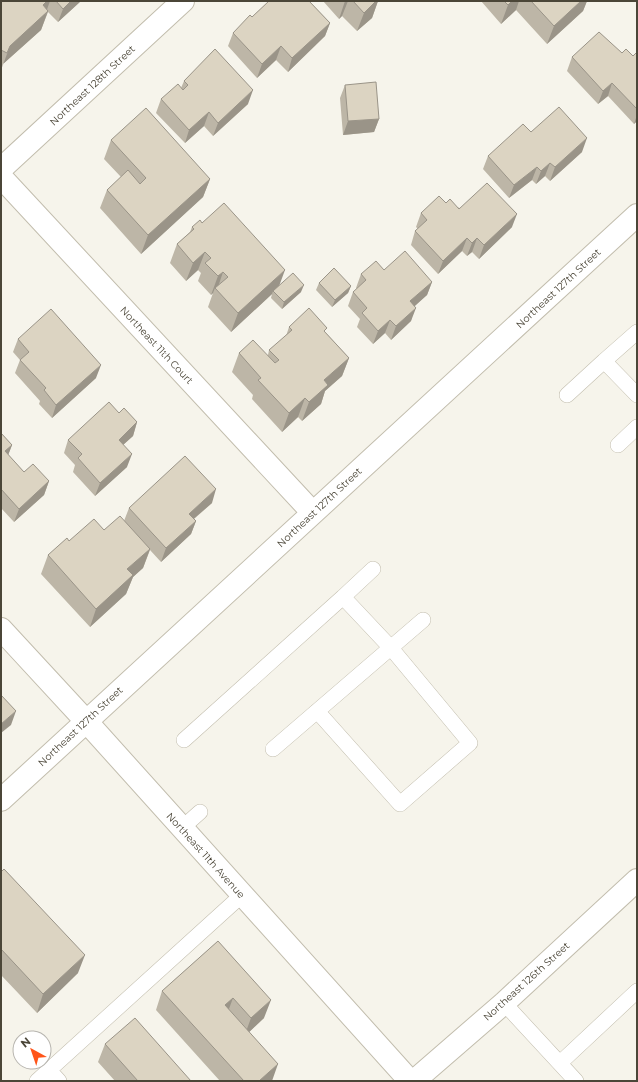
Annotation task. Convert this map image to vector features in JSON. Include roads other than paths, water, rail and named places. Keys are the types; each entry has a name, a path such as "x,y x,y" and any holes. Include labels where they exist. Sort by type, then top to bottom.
{"street":[{"name":"Northeast 128th Street","path":"1,169 183,1"},
{"name":"Northeast 11th Court","path":"1,177 313,513"},
{"name":"Northeast 127th Street","path":"1,800 637,215"},
{"name":"Northeast 11th Avenue","path":"1,629 86,721 410,1081"},
{"name":"Northeast 126th Street","path":"414,1081 504,1003 637,880"}],"lane":[{"path":"567,395 637,332"},
{"path":"604,361 637,395"},
{"path":"618,445 637,427"},
{"path":"184,740 373,569"},
{"path":"317,711 400,804 470,743 390,648 343,597"},
{"path":"273,749 423,620"},
{"path":"182,828 200,812"},
{"path":"52,1067 242,895"},
{"path":"560,1063 637,991"},
{"path":"504,1003 576,1081"},
{"path":"36,1081 49,1070 59,1081"}]}
